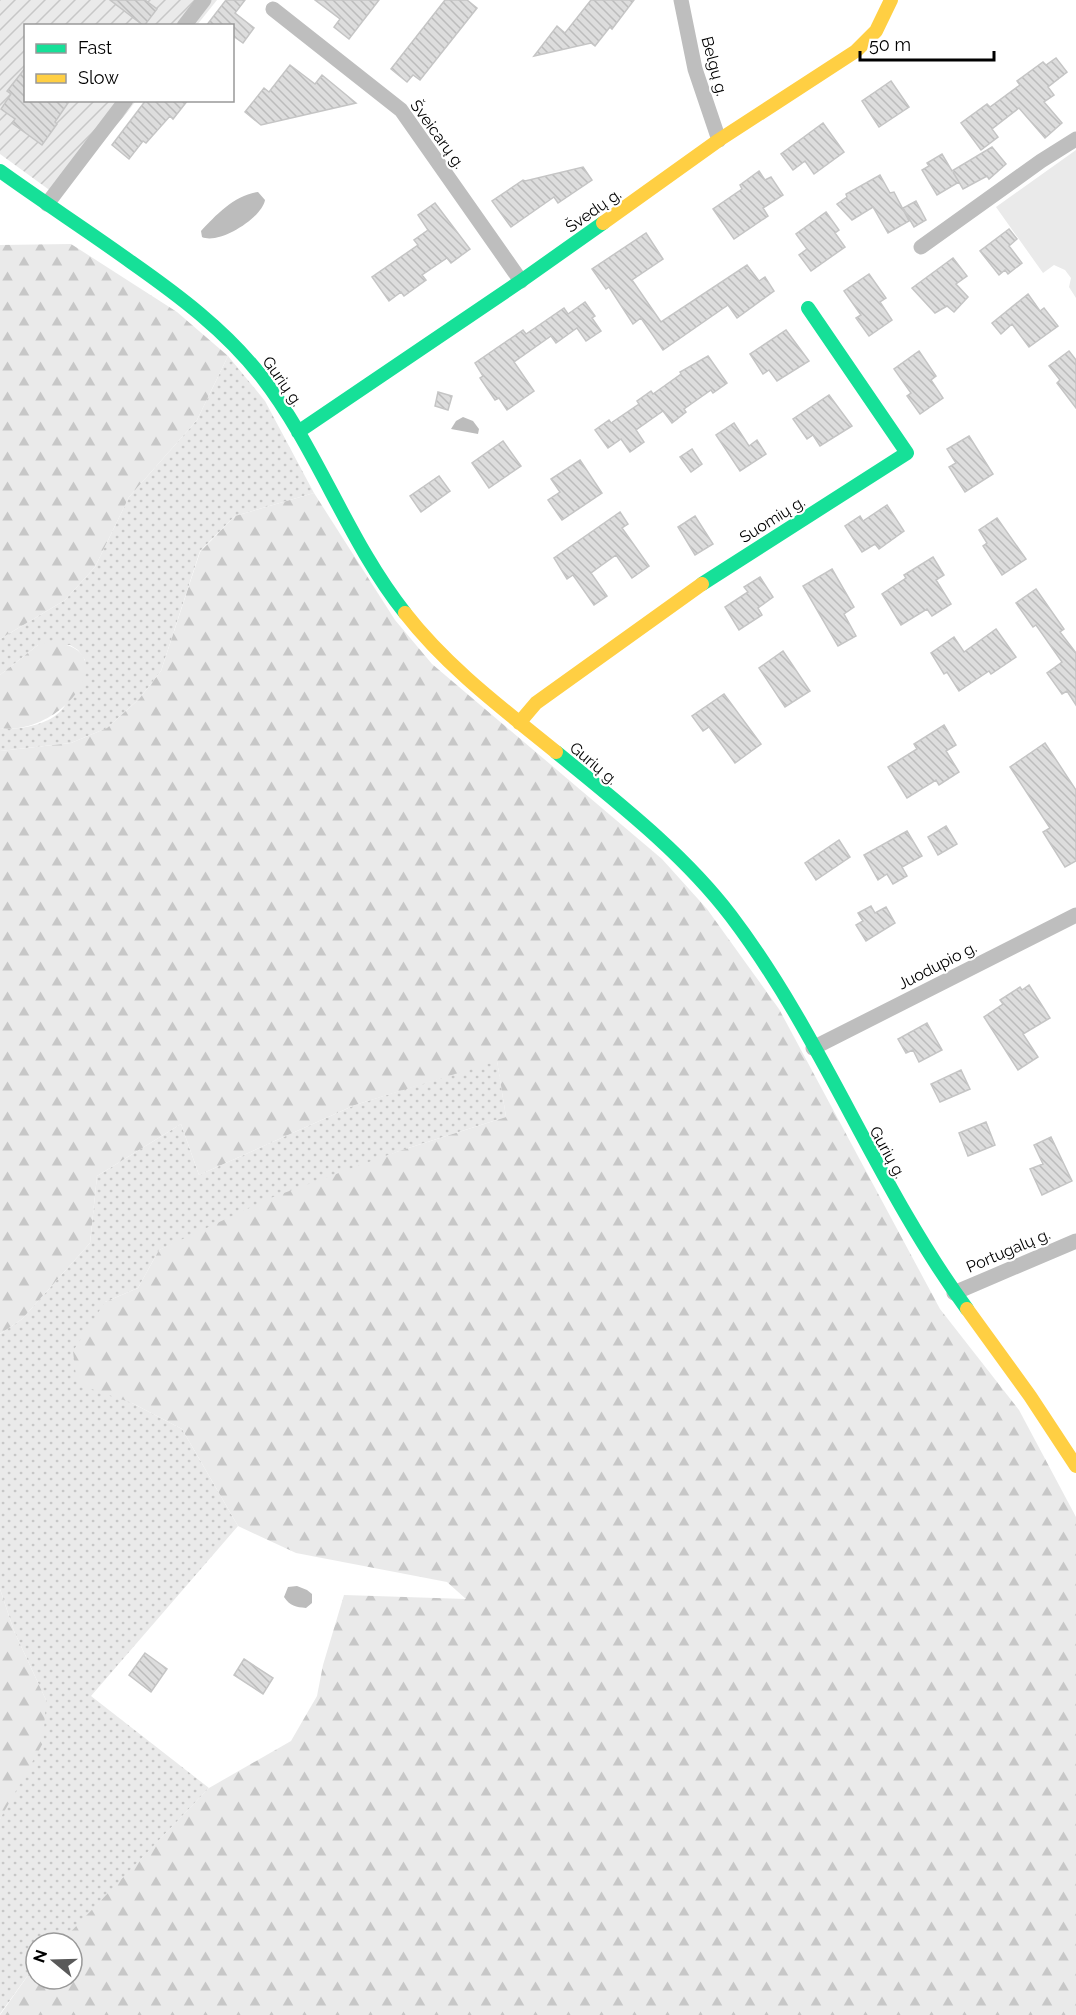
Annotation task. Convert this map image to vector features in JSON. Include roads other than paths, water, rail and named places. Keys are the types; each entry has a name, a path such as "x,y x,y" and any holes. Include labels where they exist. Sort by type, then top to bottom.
{"street":[{"path":"186,24 204,0"},
{"name":"Belgų g.","path":"681,0 695,69 719,140"},
{"name":"Švedų g.","path":"298,432 521,281 719,140 856,51 876,31 891,0"},
{"name":"Šveicarų g.","path":"273,9 401,110 521,281"},
{"path":"46,204 124,102"},
{"path":"921,247 1041,161 1076,139"},
{"name":"Gurių g.","path":"0,171 172,291 223,334 252,364 298,432 356,538 396,602 438,651 519,723 635,819 684,864 720,903 752,945 813,1048 892,1192 954,1293 1018,1378 1076,1466"},
{"name":"Suomių g.","path":"519,723 536,703 718,572 907,453 808,308"},
{"name":"Juodupio g.","path":"813,1048 1076,915"},
{"name":"Portugalų g.","path":"954,1293 1076,1240"}]}
